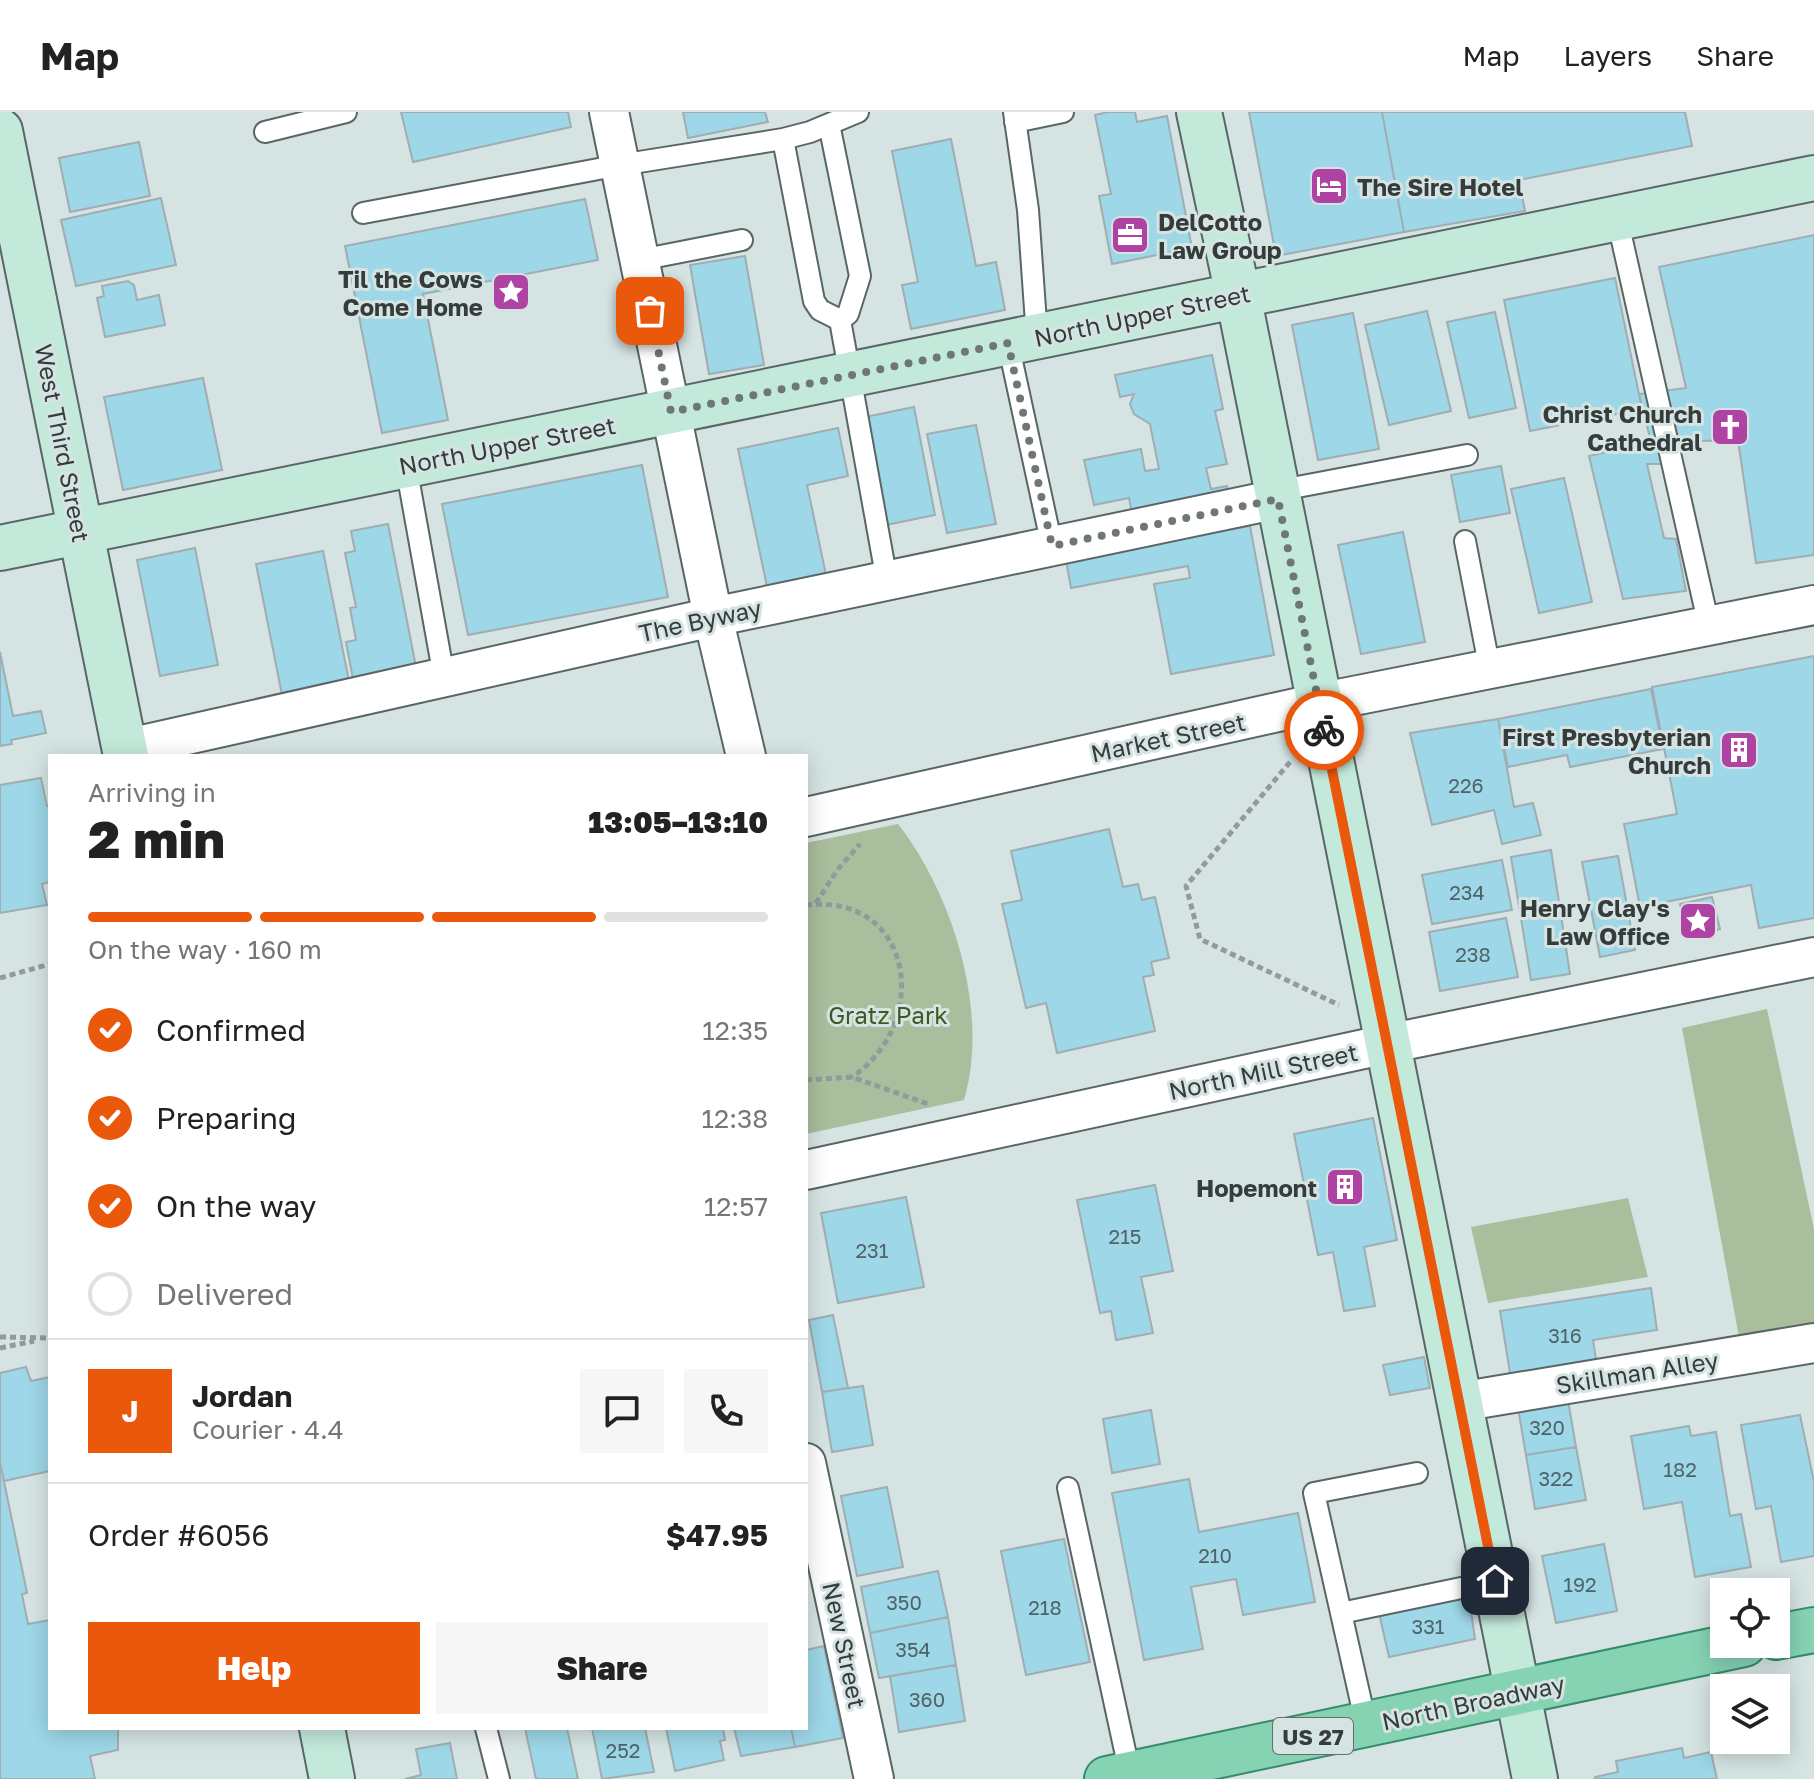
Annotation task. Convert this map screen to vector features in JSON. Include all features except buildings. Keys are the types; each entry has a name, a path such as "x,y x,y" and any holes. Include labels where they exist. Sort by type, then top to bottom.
{"main road":[{"path":"1199,112 1535,1779"},
{"name":"West Third Street","path":"0,131 125,752"},
{"name":"North Upper Street","path":"0,548 1814,178"},
{"path":"1790,1634 1814,1630"},
{"name":"North Broadway","path":"1118,1777 1710,1651"},
{"path":"322,1730 332,1779"}],"street":[{"path":"609,112 713,617 746,754"},
{"name":"The Byway","path":"125,752 444,677 1277,495"},
{"name":"Market Street","path":"808,817 1318,703 1814,605"},
{"name":"North Mill Street","path":"808,1170 1387,1044 1814,957"},
{"name":"Skillman Alley","path":"1459,1402 1814,1343"},
{"name":"New Street","path":"808,1482 874,1779"}],"lane":[{"path":"265,132 346,112"},
{"path":"363,213 620,165 783,139 810,132 858,112"},
{"path":"1052,546 1022,340 1028,210 1014,117 1063,112"},
{"path":"829,124 860,276 848,314 840,320"},
{"path":"783,139 814,301 820,310 840,320"},
{"path":"1617,218 1709,626"},
{"path":"640,260 742,240"},
{"path":"840,320 887,581"},
{"path":"1277,495 1467,455"},
{"path":"406,466 444,677"},
{"path":"1465,541 1490,670"},
{"path":"1366,1724 1314,1493 1417,1473"},
{"path":"1068,1488 1118,1777"},
{"path":"1341,1613 1495,1581"},
{"path":"487,1730 499,1779"}],"path":[{"path":"1300,751 1186,886 1200,939 1341,1005"},
{"path":"815,904 838,869 866,838"},
{"path":"808,905 843,906 871,920 893,949 901,972 902,1004 894,1028 874,1059 852,1077"},
{"path":"0,978 48,965"},
{"path":"808,1080 852,1077 937,1107"},
{"path":"0,1337 47,1338"},
{"path":"0,1348 47,1338"}],"green space":[{"name":"Gratz Park","path":"898,824 918,852 950,919 969,993 971,1066 964,1100 808,1134 808,843"},
{"path":"1767,1009 1814,1229 1814,1334 1741,1348 1682,1028"},
{"path":"1628,1198 1648,1277 1488,1303 1471,1227"}],"way so far":[{"path":"650,311 671,412 1008,343 1052,546 1278,499 1324,730"}],"place":[{"name":"The Sire Hotel","path":"1329,186"},
{"name":"DelCotto Law Group","path":"1130,235"},
{"name":"Til the Cows Come Home","path":"511,292"},
{"name":"Christ Church Cathedral","path":"1730,427"},
{"name":"First Presbyterian Church","path":"1739,750"},
{"name":"Henry Clay's Law Office","path":"1698,921"},
{"name":"Hopemont","path":"1345,1187"}],"route":[{"path":"1324,730 1495,1581"}]}
